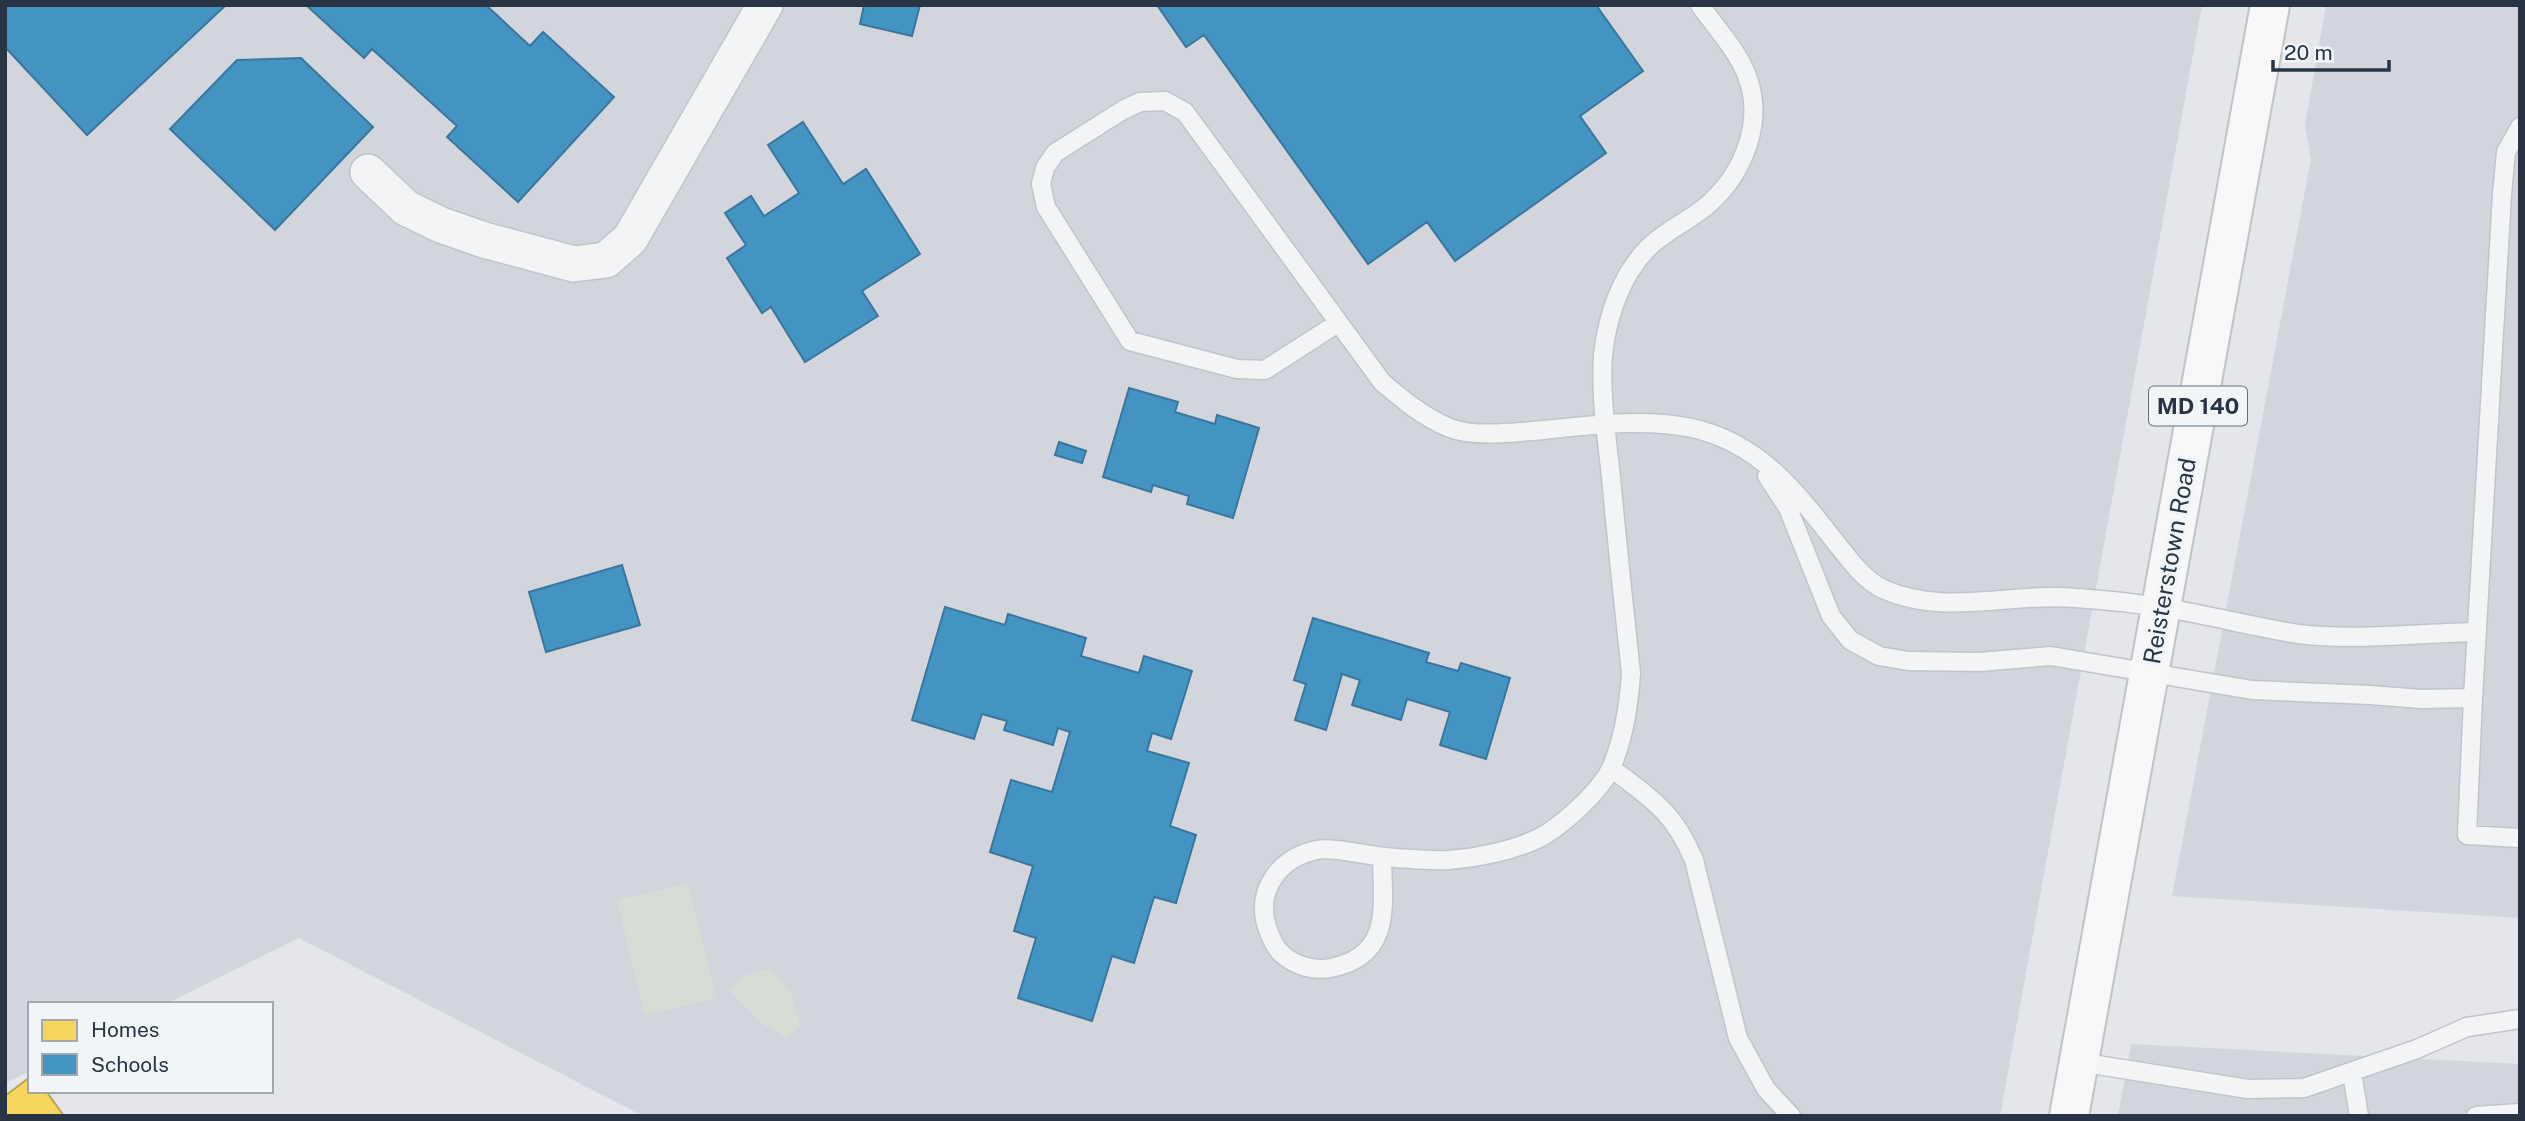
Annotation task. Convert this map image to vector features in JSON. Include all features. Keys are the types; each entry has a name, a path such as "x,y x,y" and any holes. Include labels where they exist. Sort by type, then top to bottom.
{"main road":[{"name":"Reisterstown Road","path":"2069,1116 2270,5"}],"street":[{"path":"368,172 406,208 441,225 484,240 574,264 606,260 629,239 765,5"}],"lane":[{"path":"1382,858 1384,916 1377,937 1367,952 1347,965 1322,970 1301,966 1282,954 1271,939 1264,917 1265,894 1277,871 1295,856 1321,849 1382,858 1449,860 1506,850 1538,839 1594,795 1611,768 1629,706 1631,673 1605,424 1603,356 1615,299 1648,248 1711,202 1728,182 1744,156 1752,132 1753,103 1747,75 1700,5"},
{"path":"1338,323 1265,370 1237,369 1130,341 1046,207 1041,184 1045,168 1055,153 1123,110 1140,103 1165,101 1185,112 1382,382 1417,411 1453,429 1500,434 1605,424 1690,428 1747,449 1771,468 1804,503 1856,568 1880,588 1915,600 1947,603 2072,597 2162,607 2301,634 2365,636 2476,632"},
{"path":"2520,127 2506,152 2502,194 2467,835 2520,838"},
{"path":"1747,449 1788,508 1831,616 1850,640 1879,656 1908,661 1979,662 2051,656 2252,690 2422,699 2473,698"},
{"path":"1611,768 1661,806 1682,832 1694,860 1738,1038 1766,1088 1791,1116"},
{"path":"2079,1062 2248,1089 2304,1088 2417,1049 2466,1027 2520,1018"},
{"path":"2352,1073 2359,1116"},
{"path":"2476,1116 2520,1113"}],"shaded area":[{"path":"5,5 2202,5 2000,1116 643,1116 299,938 170,1002 28,1002 28,1072 5,1083"},
{"path":"2326,5 2520,5 2520,918 2172,896 2311,159 2305,125"},
{"path":"688,883 716,998 645,1015 617,900"},
{"path":"770,968 792,994 801,1027 786,1037 762,1024 730,990 744,976"},
{"path":"2131,1044 2520,1064 2520,1116 2118,1116"}],"building: Homes":[{"path":"28,1079 28,1093 47,1093 64,1116 5,1116 5,1096"}],"building: Schools":[{"path":"7,5 226,5 87,135 5,47"},
{"path":"306,5 486,5 530,46 543,32 614,97 518,202 447,137 457,126 372,49 364,58"},
{"path":"864,5 920,5 912,36 860,24"},
{"path":"1157,5 1596,5 1643,71 1580,116 1606,153 1455,261 1427,222 1368,264 1204,35 1186,47"},
{"path":"301,58 373,127 275,230 170,129 237,60"},
{"path":"803,122 843,184 866,169 920,254 862,291 878,316 805,362 771,307 762,313 727,258 746,245 725,213 751,196 764,216 799,193 768,145"},
{"path":"1129,388 1178,402 1175,412 1215,424 1217,415 1259,428 1233,518 1187,504 1189,496 1153,485 1151,492 1103,477"},
{"path":"1059,442 1086,451 1082,463 1055,455"},
{"path":"622,565 640,625 546,652 529,592"},
{"path":"945,607 1005,625 1008,614 1086,638 1081,656 1139,673 1144,656 1192,671 1171,739 1152,733 1147,751 1189,763 1170,826 1196,835 1176,903 1154,897 1134,963 1112,956 1092,1021 1018,998 1036,938 1014,931 1033,866 990,852 1011,780 1052,792 1070,732 1058,728 1053,745 1004,730 1007,721 982,714 974,739 912,720"},
{"path":"1313,618 1429,653 1426,662 1458,671 1461,663 1510,678 1486,759 1440,745 1450,712 1407,699 1401,720 1352,705 1360,680 1342,674 1326,730 1295,720 1306,684 1294,680"}]}
